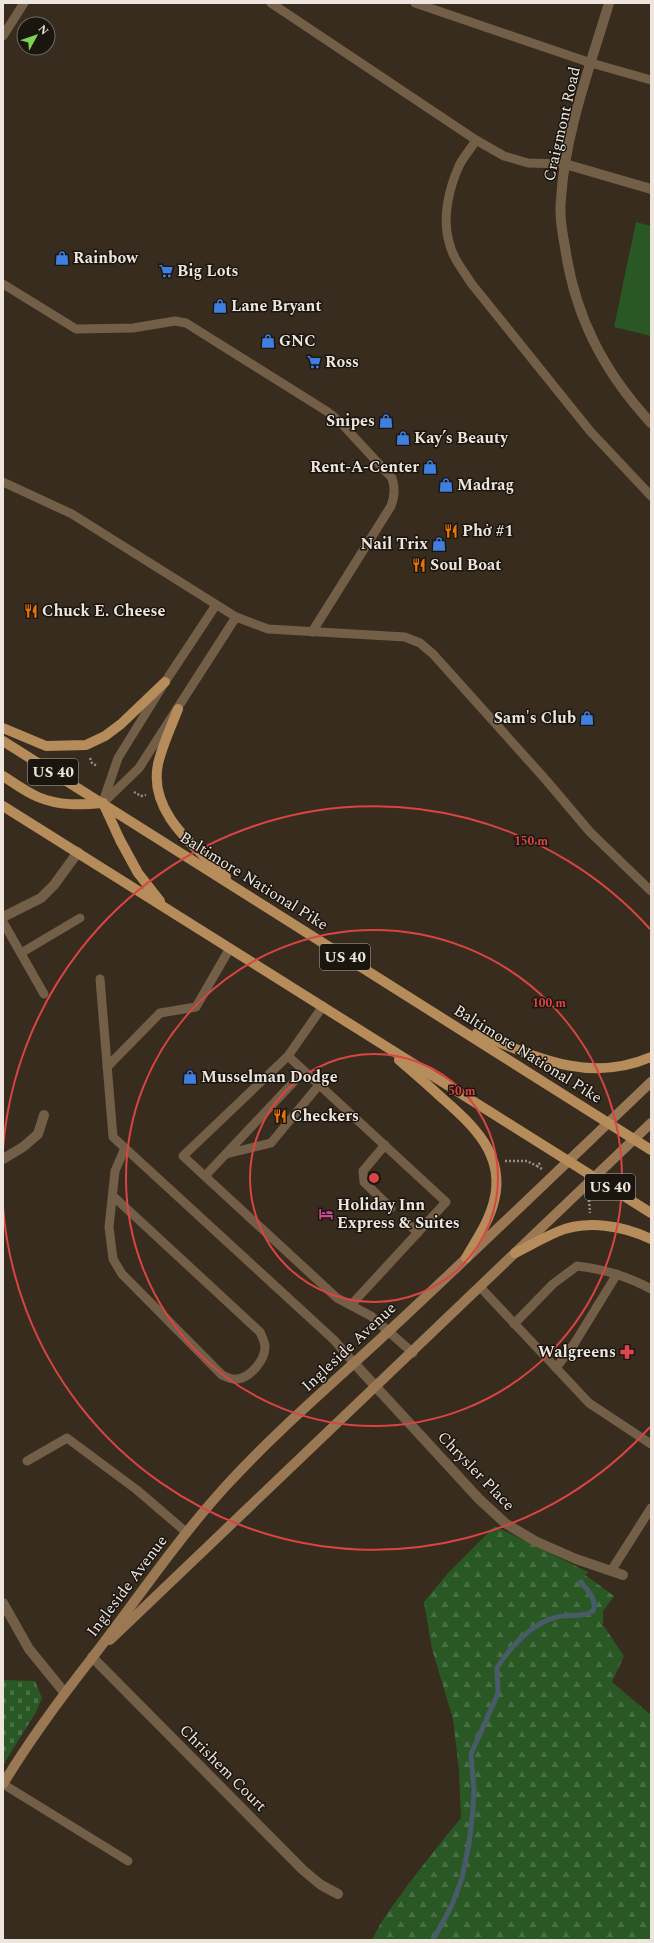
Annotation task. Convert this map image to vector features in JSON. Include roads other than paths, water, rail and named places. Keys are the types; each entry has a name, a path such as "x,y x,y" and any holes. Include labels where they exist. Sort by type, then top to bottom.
{"main road":[{"path":"3,728 46,746 86,745 105,736 121,724 165,682"},
{"path":"178,709 158,763 156,781 160,799 168,815 181,832 240,891"},
{"name":"Baltimore National Pike","path":"3,741 609,1122 651,1150"},
{"path":"3,776 37,797 56,803 80,805 103,803 120,840 138,873 166,907"},
{"name":"US 40","path":"3,806 651,1213"},
{"path":"451,1023 544,1061 574,1068 601,1069 624,1066 651,1057"},
{"path":"376,1040 467,1120 481,1136 489,1149 495,1170 495,1200 488,1220 466,1258"},
{"name":"Ingleside Avenue","path":"3,1784 28,1742 64,1692 186,1532 226,1486 267,1444 389,1331 651,1082"},
{"name":"Ingleside Avenue","path":"92,1657 413,1353 593,1177 651,1123"},
{"path":"515,1253 558,1231 576,1227 599,1226 622,1228 651,1239"}],"street":[{"name":"Craigmont Road","path":"609,3 591,63 565,164 560,200 562,233 568,268 577,302 592,340 608,369 636,407 651,423"},
{"path":"565,164 651,189"},
{"path":"3,917 41,898 54,885 78,852"},
{"path":"3,1160 23,1147 38,1134 44,1115"},
{"name":"Chrysler Place","path":"354,1363 479,1499 505,1523 535,1541 576,1559 623,1575"},
{"path":"3,1603 29,1649 64,1692"},
{"name":"Chrishem Court","path":"92,1657 303,1870 320,1885 338,1894"}],"lane":[{"path":"3,36 24,3"},
{"path":"271,3 476,140 504,156 528,164 565,164"},
{"path":"415,3 591,63 651,80"},
{"path":"476,140 459,165 452,185 448,206 448,242 456,259 470,283 590,431 651,496"},
{"path":"3,284 76,329 133,328 175,321 186,322 328,412 341,423 392,478 395,487 391,506 312,632"},
{"path":"3,482 72,514 236,617 268,629 405,637 420,643 433,654 496,724 590,832 651,891"},
{"path":"103,803 118,758 165,682 216,605"},
{"path":"103,803 139,768 236,617"},
{"path":"21,953 80,918"},
{"path":"3,922 44,994"},
{"path":"107,1067 160,1013 196,1007 230,948"},
{"path":"100,980 113,1137 334,1340 354,1363"},
{"path":"322,1006 288,1056 183,1156 337,1298 371,1316 413,1353"},
{"path":"288,1056 446,1202 351,1305"},
{"path":"205,1176 304,1071"},
{"path":"226,1154 270,1143 319,1085"},
{"path":"385,1145 363,1171 364,1182 391,1208"},
{"path":"113,1196 260,1332 265,1344 265,1353 258,1364 246,1377 235,1380 222,1375 122,1274 113,1259 110,1234 113,1196 115,1171 125,1148"},
{"path":"405,1221 418,1233"},
{"path":"514,1324 552,1284 577,1266 600,1268 651,1289"},
{"path":"556,1368 574,1344 617,1274"},
{"path":"480,1287 589,1404 651,1444"},
{"path":"27,1461 67,1438 137,1490 186,1532"},
{"path":"611,1571 651,1508"},
{"path":"3,1784 128,1861"}],"waterway":[{"path":"433,1940 452,1905 462,1878 469,1844 473,1811 474,1789 471,1754 498,1692 497,1668 515,1644 539,1624 557,1617 580,1615 593,1611 593,1599 581,1582"}],"place":[{"name":"Rainbow","path":"62,258"},
{"name":"Big Lots","path":"166,271"},
{"name":"Lane Bryant","path":"220,306"},
{"name":"GNC","path":"268,341"},
{"name":"Ross","path":"314,362"},
{"name":"Snipes","path":"386,421"},
{"name":"Kay’s Beauty","path":"403,438"},
{"name":"Rent-A-Center","path":"430,467"},
{"name":"Madrag","path":"446,485"},
{"name":"Phở #1","path":"451,531"},
{"name":"Nail Trix","path":"439,544"},
{"name":"Soul Boat","path":"419,565"},
{"name":"Chuck E. Cheese","path":"31,611"},
{"name":"Sam's Club","path":"587,718"},
{"name":"Musselman Dodge","path":"190,1077"},
{"name":"Checkers","path":"280,1116"},
{"name":"Holiday Inn Express & Suites","path":"326,1214"},
{"name":"Walgreens","path":"627,1352"}]}
